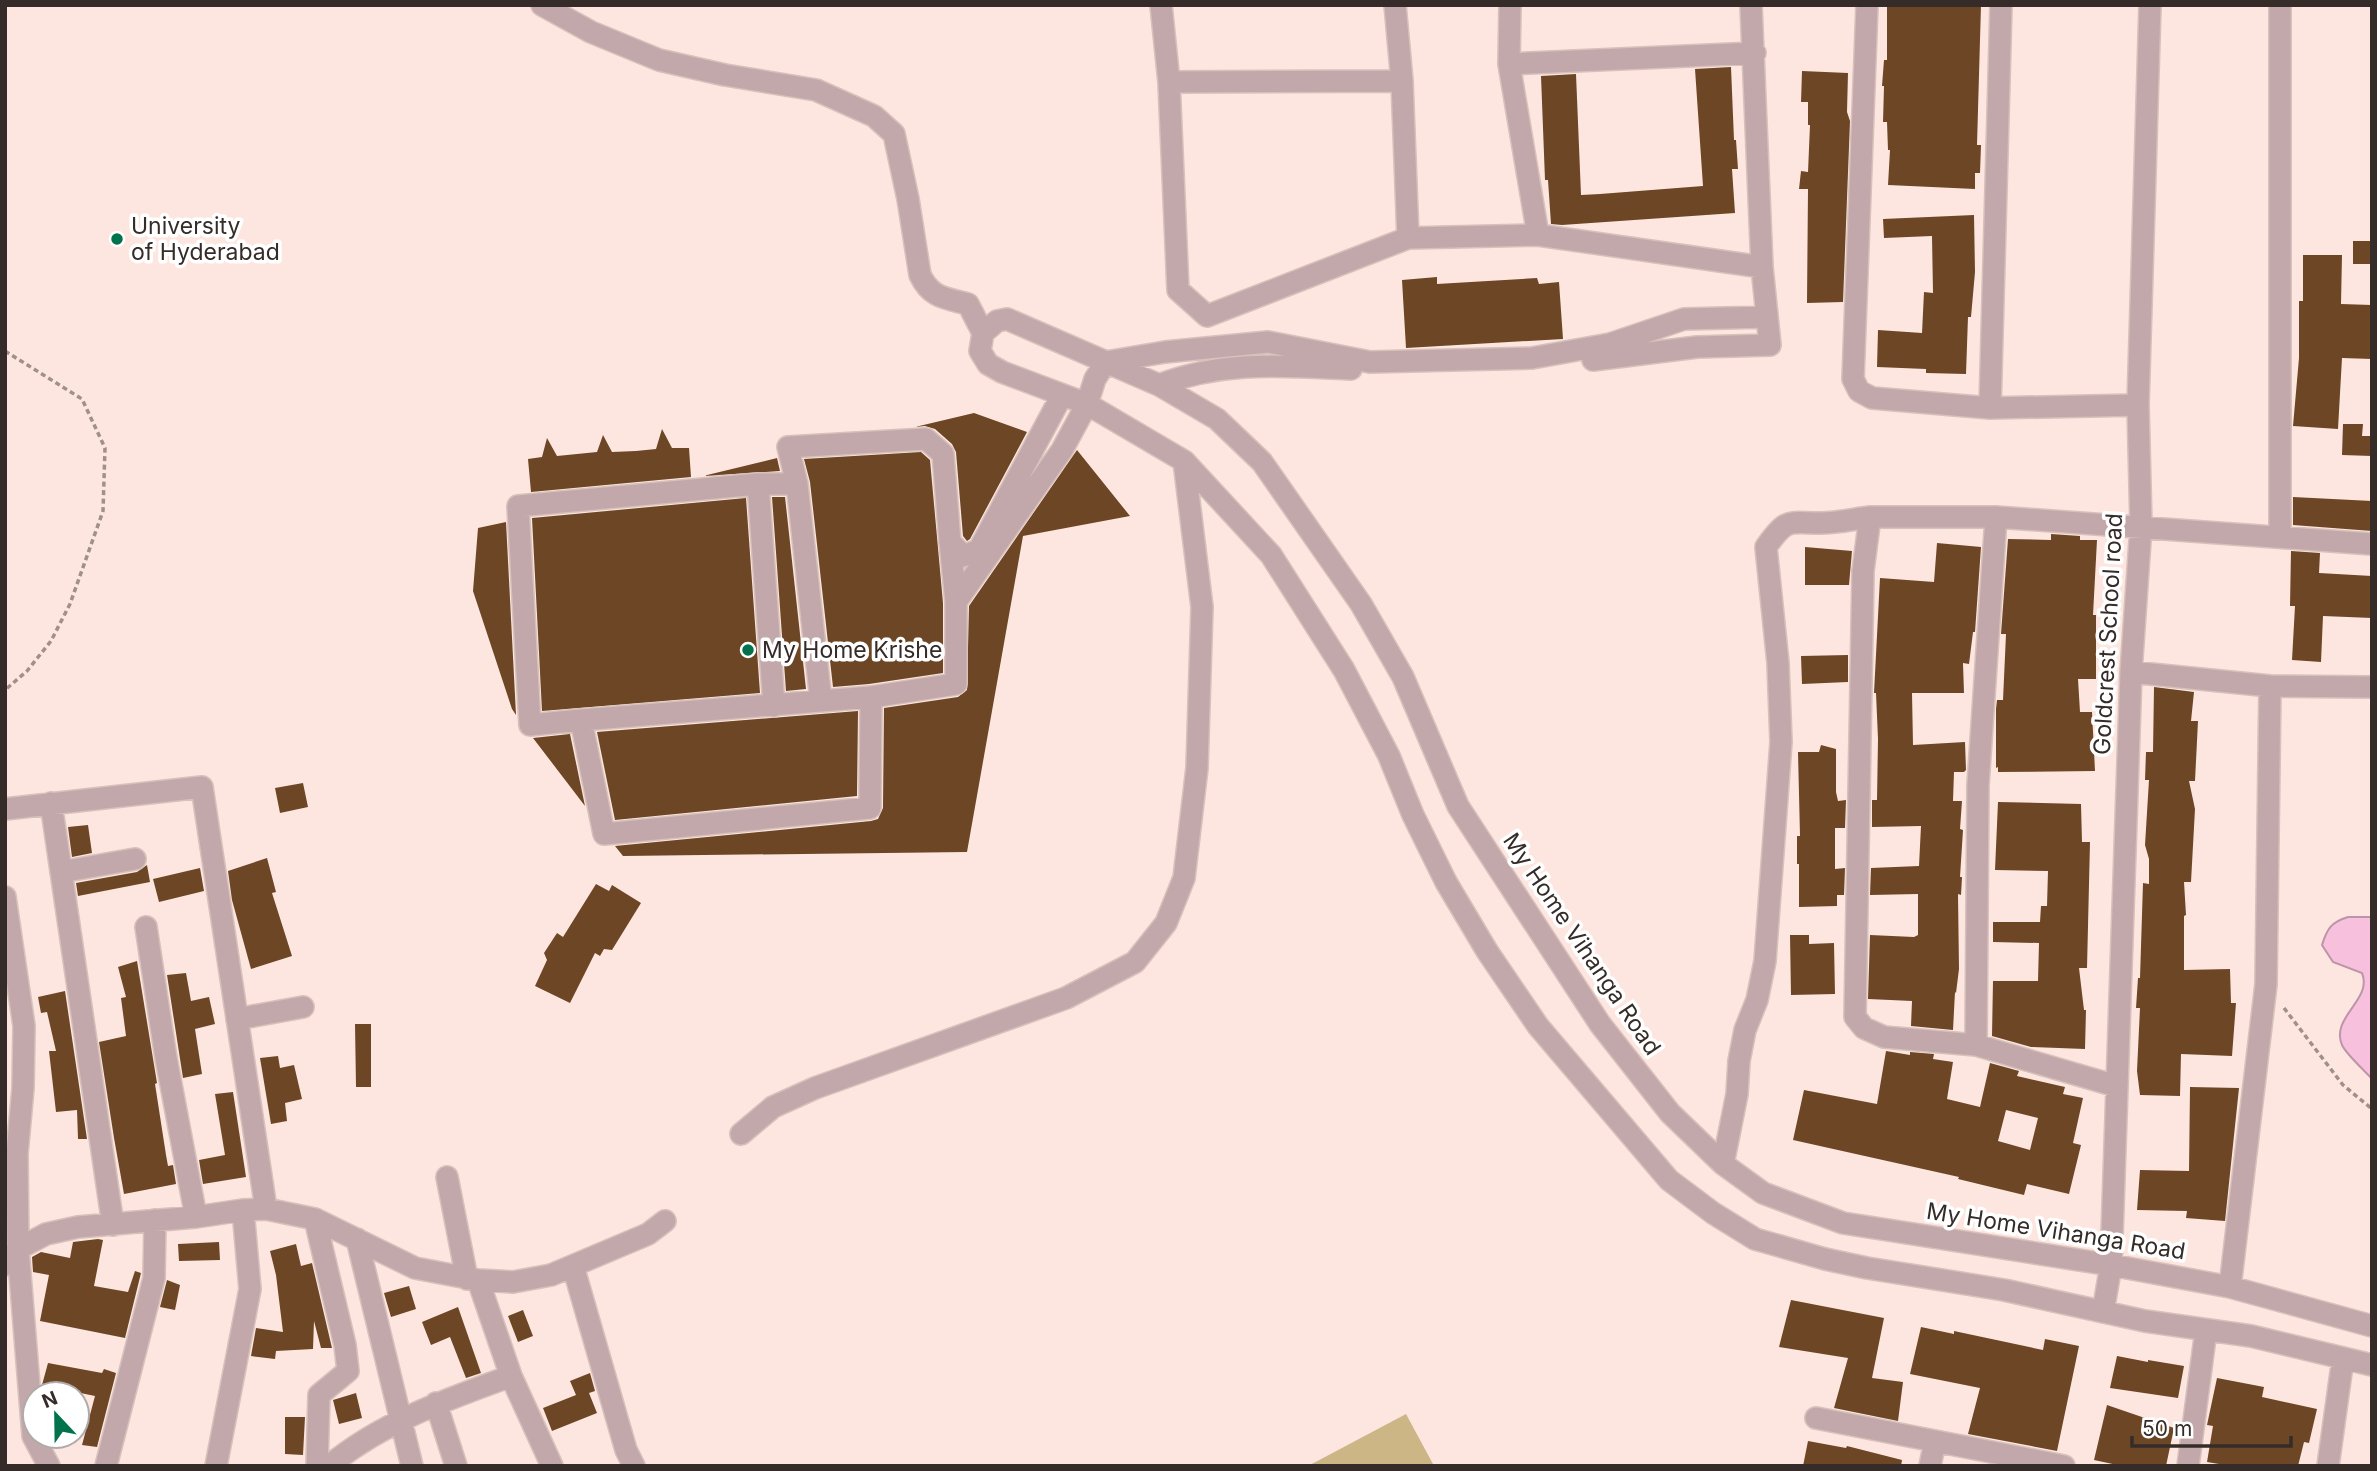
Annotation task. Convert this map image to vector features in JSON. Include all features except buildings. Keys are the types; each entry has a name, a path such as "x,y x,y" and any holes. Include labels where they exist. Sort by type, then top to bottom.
{"street":[{"path":"542,5 591,32 659,60 724,75 816,90 874,116 894,134 920,275 925,286 937,296 968,304 983,333 980,351 988,364 1002,372 1087,404 1184,461 1271,555 1344,670 1389,756 1413,815 1446,882 1487,951 1538,1026 1669,1180 1713,1213 1755,1238 1867,1268 2004,1290 2103,1312 2250,1336 2372,1365"},
{"path":"1161,5 1169,82 1178,290 1208,316 1408,239 1538,235 1762,267"},
{"path":"1395,5 1402,81 1408,239"},
{"path":"1510,5 1510,64 1538,235"},
{"path":"1159,385 1199,372 1254,365 1476,374 1698,347 1770,345 1762,267 1751,5"},
{"path":"1867,5 1853,379 1859,391 1872,398 1990,408 2138,405"},
{"path":"1990,408 2001,5"},
{"name":"Goldcrest School road","path":"2103,1312 2111,1265 2132,672 2141,526 2138,405 2150,5"},
{"path":"2280,5 2280,537"},
{"path":"1510,64 1755,53"},
{"path":"1169,82 1402,81"},
{"path":"956,602 1062,450 1087,404 1095,379 1106,362 1165,352 1268,342 1370,362 1532,358 1610,344 1684,319 1767,317"},
{"name":"My Home Vihanga Road","path":"983,333 997,321 1007,319 1159,385 1217,419 1262,462 1361,604 1403,677 1458,806 1600,1024 1670,1112 1723,1164 1763,1194 1843,1223 2111,1265 2230,1287 2372,1326"},
{"path":"950,542 963,556 979,550 1062,395"},
{"path":"797,484 518,506 530,725 871,697 956,684 956,602 943,454 926,439 788,447 797,484 821,701"},
{"path":"741,1134 773,1107 815,1088 1066,998 1135,962 1166,923 1184,878 1198,754 1202,607 1184,461"},
{"path":"758,485 774,706"},
{"path":"1723,1164 1737,1094 1739,1061 1745,1030 1758,1000 1765,961 1780,756 1777,663 1766,547 1777,531 1795,521 1820,523 1870,517 1996,517 2372,544"},
{"path":"1870,517 1863,571 1855,1017 1864,1028 1884,1037 1976,1045 2116,1086"},
{"path":"1976,1045 1978,785 1996,517"},
{"path":"2132,672 2270,686 2372,687"},
{"path":"2230,1287 2266,984 2270,686"},
{"path":"581,720 604,834 870,808 871,697"},
{"path":"5,808 202,787 266,1209"},
{"path":"51,803 113,1225"},
{"path":"61,872 135,859"},
{"path":"6,904 24,1026 23,1088 11,1257 33,1436 49,1466"},
{"path":"146,927 166,1058 195,1217"},
{"path":"237,1020 303,1007"},
{"path":"447,1177 472,1279 511,1376 552,1466"},
{"path":"11,1257 46,1234 78,1227 266,1209 315,1219 415,1268 472,1279 513,1282 551,1275 648,1234 665,1221"},
{"path":"216,1466 250,1289 243,1210"},
{"path":"315,1219 345,1345 348,1371 319,1395 317,1466"},
{"path":"106,1466 154,1278 155,1220"},
{"path":"357,1239 412,1466"},
{"path":"573,1266 626,1450 634,1466"},
{"path":"2188,1466 2206,1330"},
{"path":"2328,1466 2343,1358"},
{"path":"329,1466 348,1450 436,1403 511,1376"},
{"path":"436,1403 456,1466"},
{"path":"1816,1418 2061,1465"},
{"path":"1930,1466 1934,1441"}],"path":[{"path":"5,351 82,399 105,448 103,510 70,604 51,641 27,671 5,690"},
{"path":"2266,984 2343,1085 2372,1109"}],"shaded area":[{"path":"2348,917 2372,917 2372,1079 2344,1049 2340,1035 2346,1017 2362,992 2362,973 2333,962 2322,945 2330,927"},
{"path":"1406,1414 1433,1464 1308,1466"}],"place":[{"name":"University of Hyderabad","path":"117,239"},
{"name":"My Home Krishe","path":"748,650"}]}
